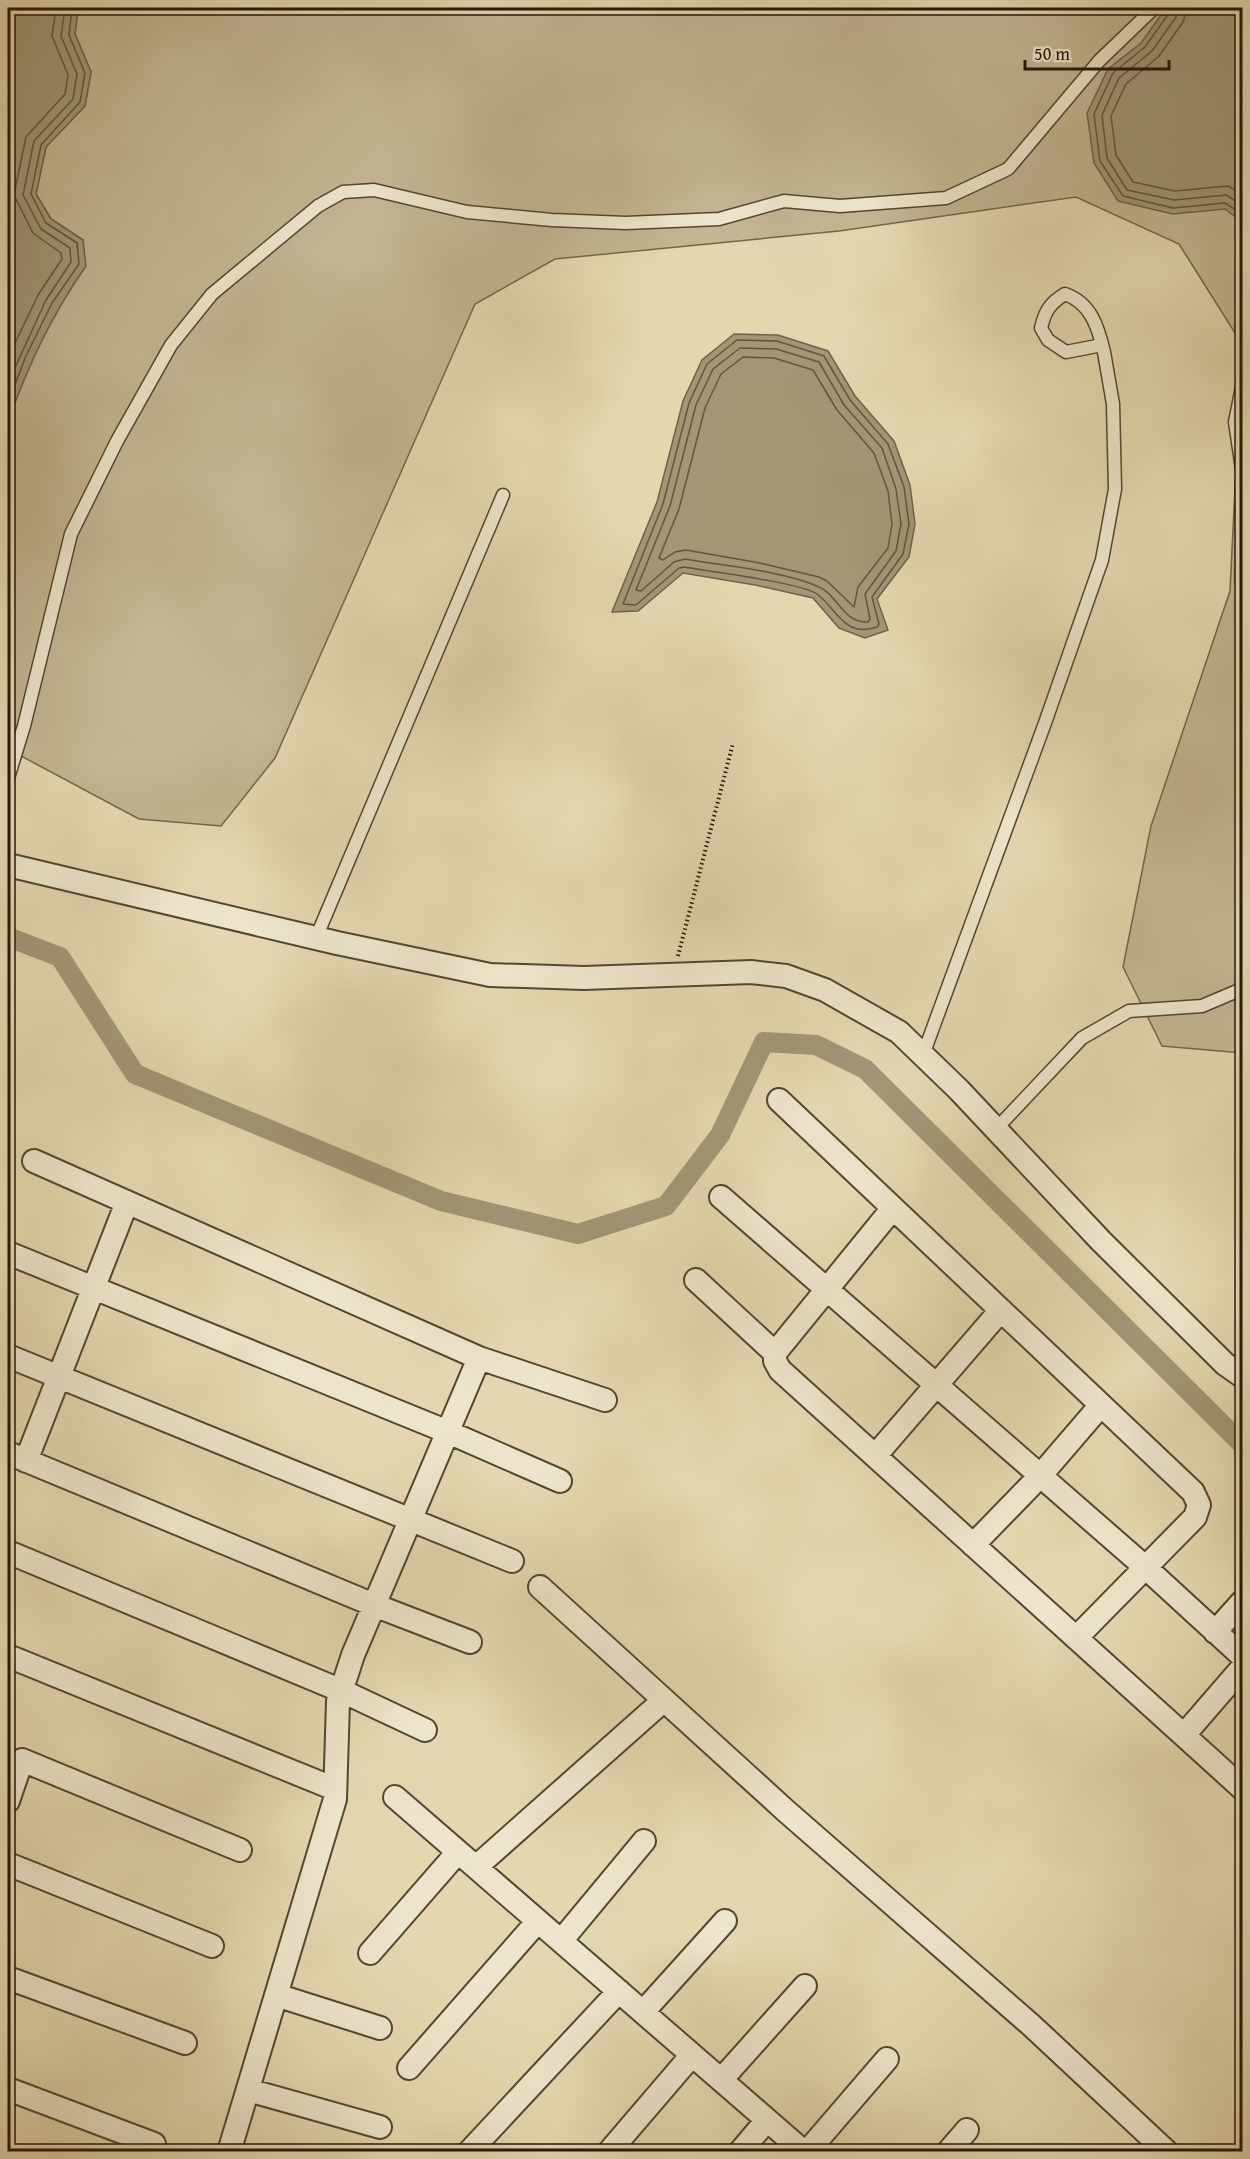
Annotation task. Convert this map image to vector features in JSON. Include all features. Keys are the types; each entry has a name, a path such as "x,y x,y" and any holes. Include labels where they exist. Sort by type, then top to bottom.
{"street":[{"path":"8,865 316,938 490,975 584,978 751,972 786,976 825,990 899,1032 996,1129 1101,1241 1226,1364 1242,1376"},
{"path":"779,1100 1193,1492 1199,1505 1195,1517 1076,1638"},
{"path":"34,1161 479,1358 606,1400"},
{"path":"721,1197 1145,1567 1242,1656"},
{"path":"127,1202 59,1377 17,1457 374,1605 470,1642"},
{"path":"893,1209 775,1353 775,1361 780,1370 1242,1788"},
{"path":"8,1253 560,1480"},
{"path":"696,1280 775,1353"},
{"path":"875,1456 1001,1310"},
{"path":"8,1356 512,1561"},
{"path":"229,2151 335,1799 338,1701 353,1655 479,1358"},
{"path":"973,1545 1040,1476 1101,1405"},
{"path":"8,1552 342,1691 425,1730"},
{"path":"540,1587 786,1810 1031,2025 1167,2151"},
{"path":"1215,1632 1242,1602"},
{"path":"8,1656 335,1789"},
{"path":"1184,1735 1242,1668"},
{"path":"476,1867 664,1700"},
{"path":"8,1800 22,1760 240,1850"},
{"path":"395,1797 805,2151 887,2059"},
{"path":"561,1941 644,1841"},
{"path":"370,1953 458,1852"},
{"path":"8,1864 212,1946"},
{"path":"409,2068 538,1921"},
{"path":"643,2012 725,1921"},
{"path":"8,1978 185,2043"},
{"path":"721,2080 805,1986"},
{"path":"469,2151 619,1991"},
{"path":"276,1995 380,2028"},
{"path":"609,2151 692,2055"},
{"path":"8,2089 154,2144"},
{"path":"248,2090 380,2127"},
{"path":"740,2151 767,2120"},
{"path":"948,2151 967,2130"}],"lane":[{"path":"8,778 24,726 71,534 117,441 171,345 212,294 318,206 343,192 374,190 467,212 552,220 626,223 719,219 784,201 840,206 907,203 946,198 1008,169 1099,61 1154,8"},
{"path":"923,1055 1045,723 1102,560 1115,489 1113,404 1102,345 1098,326 1077,298 1065,294 1053,301 1045,314 1041,328 1048,340 1066,352 1102,345"},
{"path":"1242,387 1235,422 1242,469"},
{"path":"316,938 503,495"},
{"path":"1242,572 1242,582"},
{"path":"996,1129 1082,1038 1091,1032 1129,1011 1202,1006 1242,989"}],"path":[{"path":"674,974 733,743"}],"shaded area":[{"path":"78,8 1242,8 1242,344 1179,244 1076,197 839,231 555,259 475,304 275,758 221,826 139,819 8,749 8,421 31,361 57,306 85,265 83,240 51,219 36,194 46,147 85,106 91,72 75,34"},
{"path":"1242,344 1242,1053 1162,1046 1123,967 1151,826 1230,591"}],"water":[{"path":"8,8 78,8 75,34 91,72 85,106 46,147 36,194 51,219 83,240 86,266 62,303 42,341 8,421"},
{"path":"1166,8 1242,8 1242,222 1225,209 1173,214 1118,201 1094,163 1087,113 1108,69 1141,43"},
{"path":"734,334 778,335 828,351 855,396 894,441 910,485 915,524 909,557 877,599 888,630 865,638 839,628 813,598 755,585 683,573 638,611 612,612 657,502 683,401 702,360"}],"waterway":[{"path":"8,937 60,957 135,1074 441,1201 578,1234 666,1206 720,1135 764,1042 816,1045 865,1069 1242,1444"}]}
